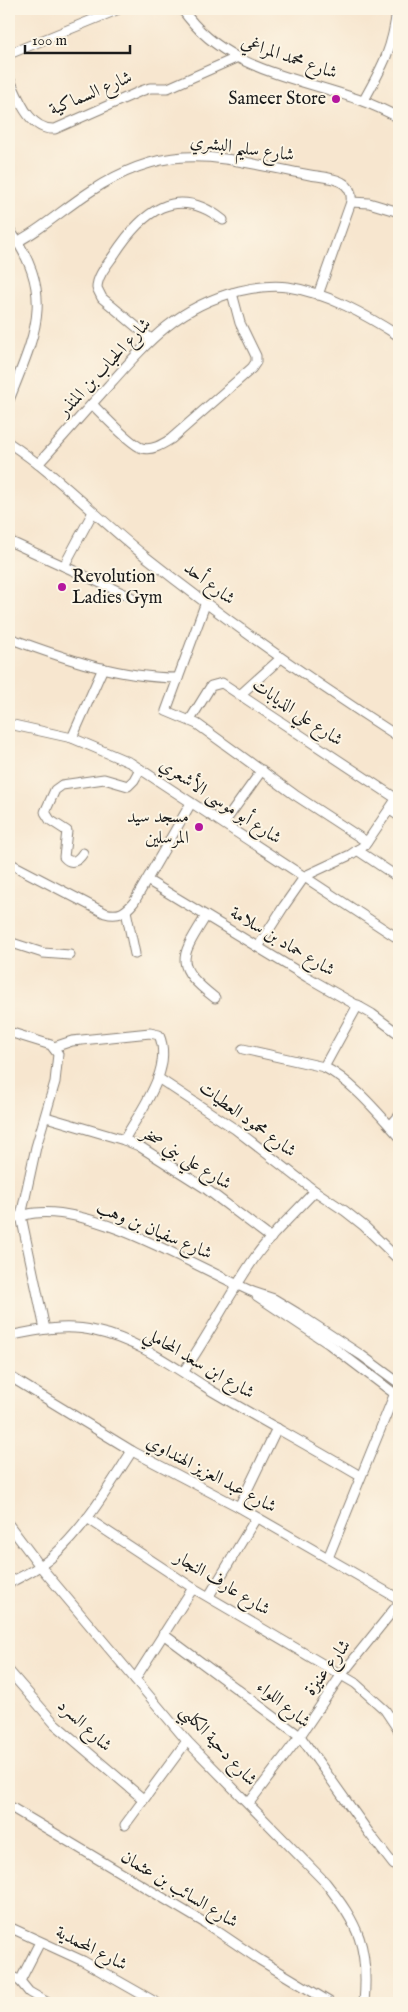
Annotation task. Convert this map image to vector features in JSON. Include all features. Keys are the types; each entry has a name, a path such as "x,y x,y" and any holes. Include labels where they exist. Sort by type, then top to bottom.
{"street":[{"path":"9,54 119,9"},
{"name":"شارع محمد المراغي","path":"182,9 208,39 236,58 289,78 364,100 399,118"},
{"path":"364,100 390,51 397,9"},
{"name":"شارع السماكية","path":"9,78 24,109 34,122 48,130 63,127 146,89 168,88 236,58"},
{"name":"شارع سليم البشري","path":"9,246 18,242 103,183 140,165 170,157 186,156 224,159 342,182 350,189 351,202"},
{"path":"318,295 351,202 368,203 399,212"},
{"path":"151,339 102,298 97,288 100,276 138,223 160,208 177,204 193,204 206,208 223,220"},
{"path":"9,229 18,242 34,277 38,309 31,341 11,388 9,400"},
{"name":"شارع الحباب بن المنذر","path":"38,464 151,339 202,303 251,288 279,286 298,289 318,295 360,313 399,336"},
{"path":"92,404 139,447 151,448 171,439 252,368 256,362 254,353 240,323 232,293"},
{"name":"شارع أحد","path":"9,443 38,464 144,556 280,659 399,738"},
{"path":"64,566 93,512"},
{"path":"9,541 131,597"},
{"path":"206,602 165,708 167,712 190,720 367,842"},
{"path":"9,638 82,663 132,675 178,678"},
{"path":"241,694 280,659"},
{"path":"72,738 103,668"},
{"name":"شارع علي الذيابات","path":"190,720 211,686 222,682 398,797"},
{"name":"شارع أبو موسى الأشعري","path":"9,724 72,738 117,756 224,823 399,939"},
{"path":"83,853 74,862 66,860 64,857 67,831 50,820 45,812 55,790 66,784 99,780 128,786 140,769"},
{"path":"224,823 262,770"},
{"path":"258,948 305,876 358,850 367,842 398,797"},
{"path":"9,863 105,912 117,914 126,911 134,902 191,803"},
{"path":"390,810 399,816"},
{"path":"358,850 399,878"},
{"name":"شارع حماد بن سلامة","path":"146,880 258,948 378,1017 399,1034"},
{"path":"126,911 135,954"},
{"path":"206,916 188,945 185,960 191,978 214,998"},
{"path":"9,942 43,953 70,955"},
{"path":"324,1067 358,1006"},
{"path":"9,1032 54,1047 72,1041 156,1034 160,1038 163,1056 162,1070 124,1140"},
{"path":"45,1329 21,1216 57,1070 58,1054 54,1047"},
{"path":"243,1049 324,1067 341,1078 399,1136"},
{"name":"شارع محمود العطيات","path":"158,1078 235,1129 314,1191 364,1226 399,1260"},
{"path":"390,1126 399,1116"},
{"name":"شارع علي بني صخر","path":"46,1117 139,1146 201,1185 271,1238"},
{"path":"184,1371 207,1338 251,1263 314,1191"},
{"name":"شارع سفيان بن وهب","path":"9,1219 35,1213 52,1213 98,1222 160,1248 238,1286 274,1299 362,1354 398,1380"},
{"name":"شارع سفيان بن وهب","path":"253,1292 268,1305 312,1332 397,1395"},
{"name":"شارع ابن سعد المحاملي","path":"9,1336 45,1329 78,1328 115,1337 155,1354 211,1390 360,1476"},
{"name":"شارع عبد العزيز الهنداوي","path":"9,1376 132,1451 240,1507 256,1518 399,1599"},
{"path":"328,1558 360,1476 397,1395"},
{"path":"240,1507 277,1428"},
{"path":"9,1583 52,1557 88,1518 132,1451"},
{"name":"شارع عارف النجار","path":"88,1518 193,1588 342,1674 366,1691 385,1710 399,1731"},
{"path":"209,1596 256,1518"},
{"name":"شارع دحية الكلبي","path":"9,1525 40,1566 187,1741 325,1882 350,1914 363,1949 366,1966 364,2003"},
{"path":"135,1679 193,1588"},
{"name":"شارع عنيزة","path":"249,1804 300,1736 342,1674 399,1603"},
{"name":"شارع اللواء","path":"162,1634 300,1736 369,1833 393,1864 399,1868"},
{"name":"شارع السرد","path":"9,1671 55,1724 143,1799"},
{"path":"125,1825 187,1741"},
{"name":"شارع السائب بن عثمان","path":"9,1806 199,1919 260,1960 331,2003"},
{"name":"شارع المحمدية","path":"9,1927 83,1961 157,2003"},
{"path":"20,1981 40,1942"},
{"path":"9,1975 20,1981 29,1992 48,2003"}],"place":[{"name":"Sameer Store","path":"336,99"},
{"name":"Revolution Ladies Gym","path":"62,587"},
{"name":"مسجد سيد المرسلين","path":"199,827"}]}
